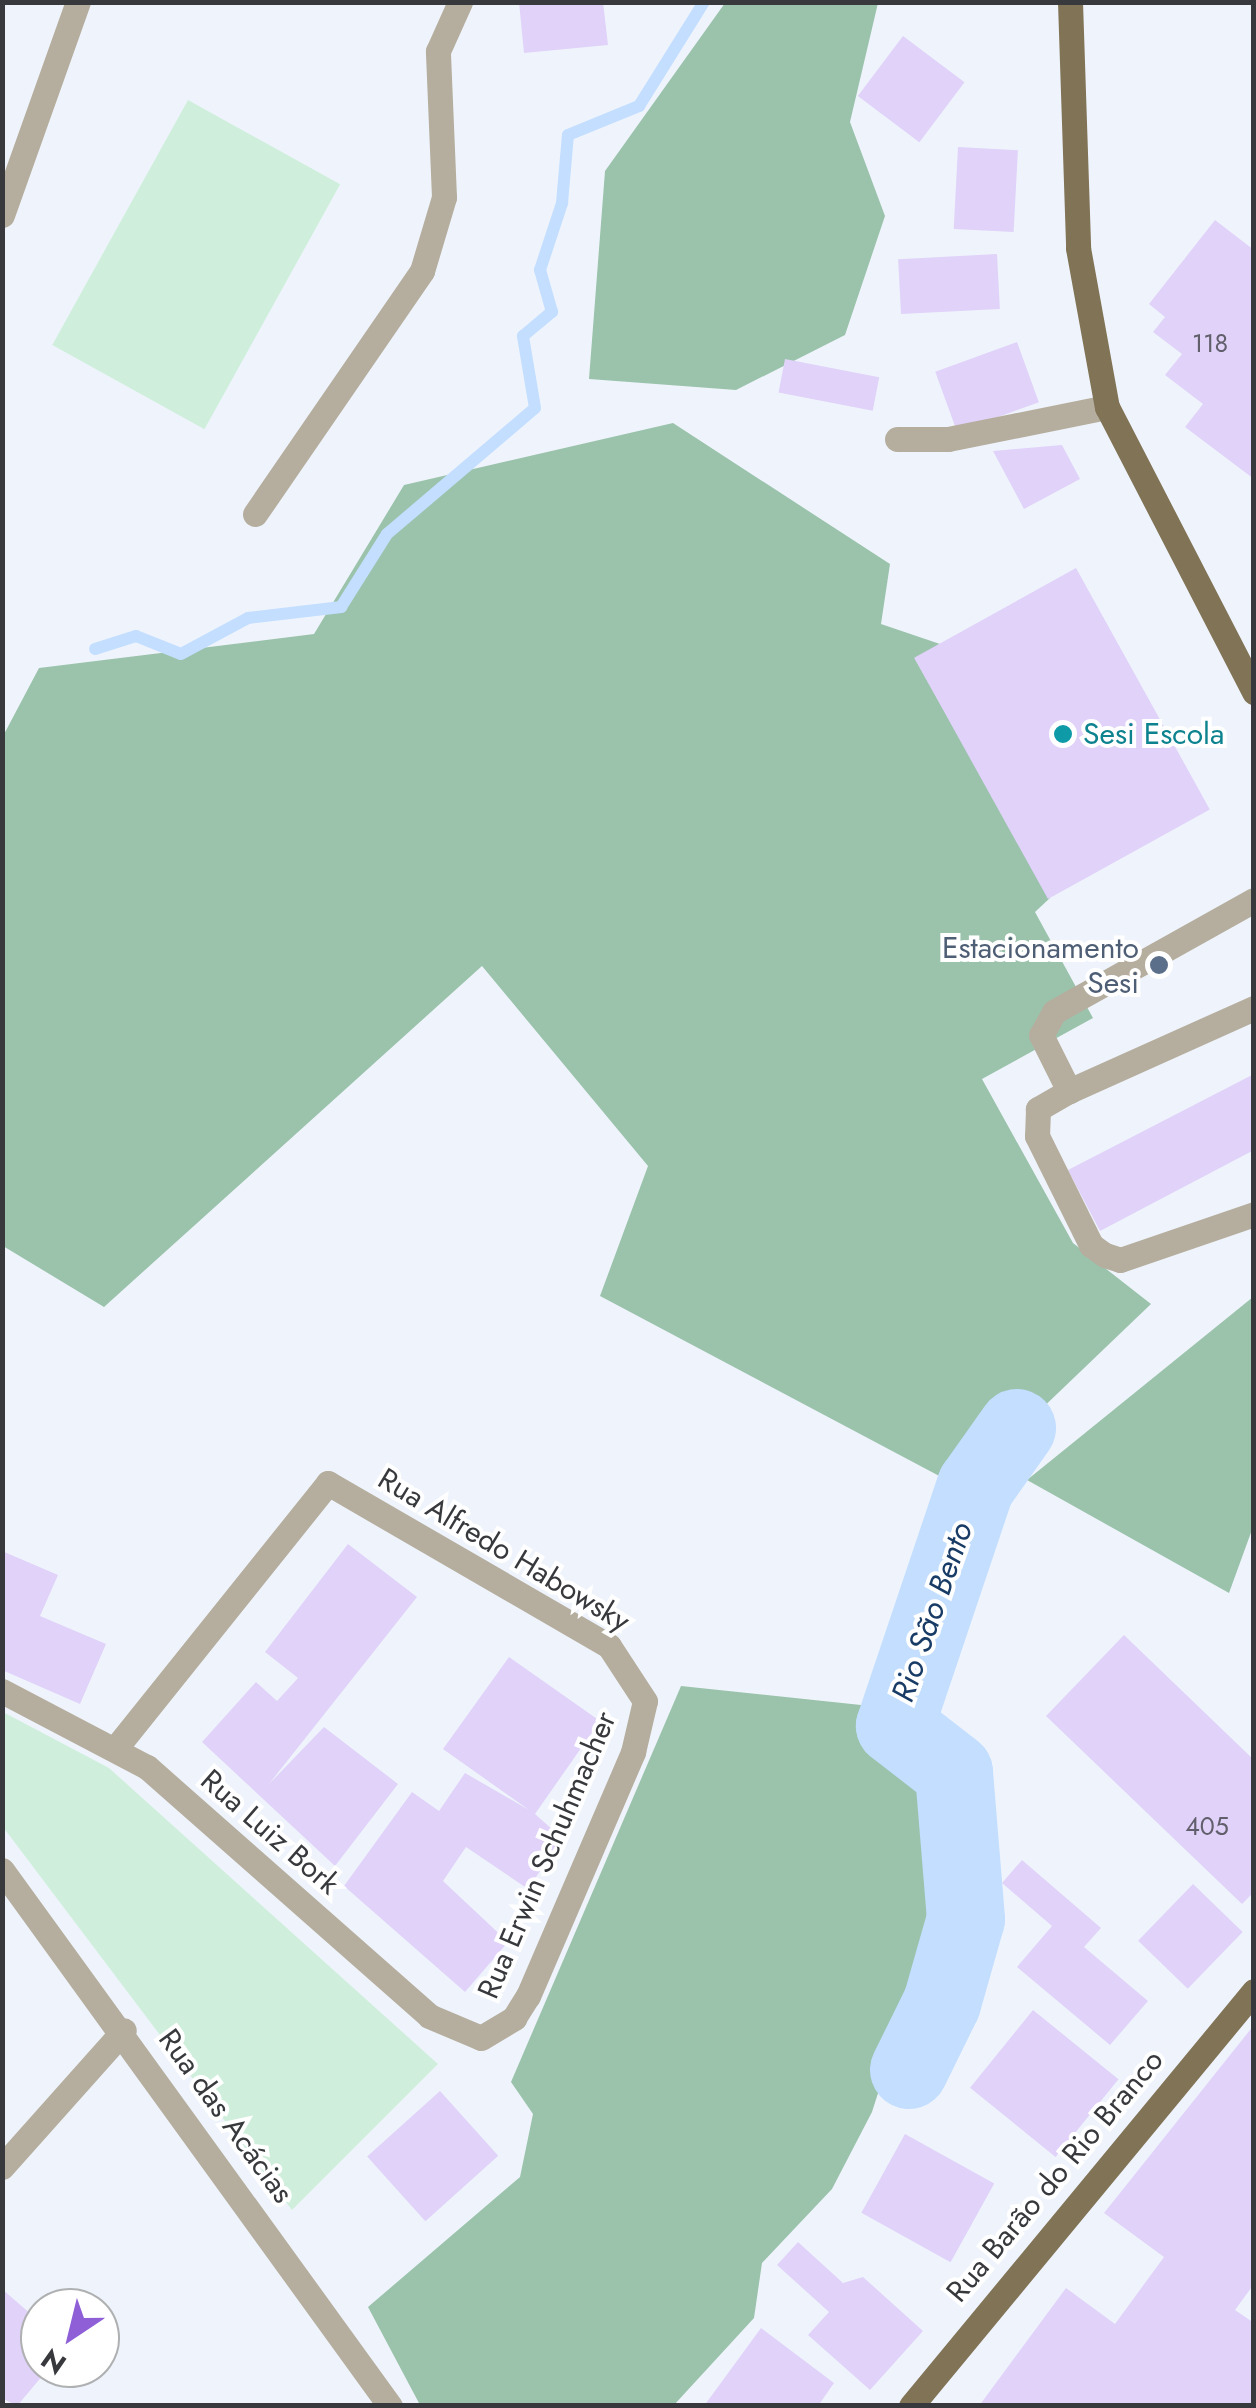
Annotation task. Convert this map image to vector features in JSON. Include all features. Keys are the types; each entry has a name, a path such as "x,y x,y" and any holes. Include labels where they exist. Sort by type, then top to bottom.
{"main road":[{"path":"1070,2 1078,248 1107,407 1254,692"},
{"name":"Rua Barão do Rio Branco","path":"911,2406 1254,1991"}],"street":[{"path":"2,215 78,2"},
{"path":"255,514 422,271 444,197 438,51 460,2"},
{"path":"897,439 948,439 1107,407"},
{"path":"1069,1091 1041,1036 1054,1012 1254,900"},
{"path":"1254,1008 1069,1091 1038,1109 1037,1136 1091,1246 1105,1255 1120,1260 1254,1214"},
{"name":"Rua Alfredo Habowsky","path":"116,1748 328,1483 608,1646 639,1680"},
{"name":"Rua Erwin Schuhmacher","path":"481,2038 506,2026 528,1996 643,1724 639,1680"},
{"name":"Rua Luiz Bork","path":"2,1691 116,1748 429,2016 481,2038"},
{"name":"Rua das Acácias","path":"2,1870 124,2030 390,2406"},
{"path":"2,2167 124,2030"}],"green space":[{"path":"725,3 878,3 850,122 885,216 845,335 736,390 589,379 605,171"},
{"path":"188,100 340,184 204,429 52,345"},
{"path":"673,423 890,564 881,624 940,644 915,659 1050,898 1035,912 1093,1018 982,1079 1073,1243 1151,1304 960,1487 600,1296 648,1166 482,966 104,1307 3,1246 2,738 39,668 314,634 404,485"},
{"path":"1253,1297 1253,1527 1229,1593 1027,1480"},
{"path":"681,1686 861,1705 870,1747 921,1783 939,1903 872,2112 832,2189 762,2263 754,2318 674,2405 420,2405 368,2307 520,2177 533,2114 511,2082"},
{"path":"3,1712 109,1768 438,2064 292,2210 3,1827"}],"building":[{"path":"519,2 603,2 608,45 524,53"},
{"path":"903,36 964,82 919,142 858,96"},
{"path":"958,147 1018,150 1014,232 954,229"},
{"path":"1215,220 1254,250 1254,479 1185,427 1203,404 1165,375 1182,354 1153,332 1165,317 1149,304"},
{"path":"997,254 1000,309 901,314 898,259"},
{"path":"1017,342 1039,402 957,432 935,372"},
{"path":"785,359 879,377 873,411 779,392"},
{"path":"1062,445 1080,479 1024,509 993,451"},
{"name":"Sesi Escola","path":"1076,568 1210,809 1048,899 914,658"},
{"path":"1254,1074 1254,1150 1100,1231 1068,1170"},
{"path":"348,1544 417,1597 269,1784 324,1727 398,1784 335,1866 202,1742 256,1682 277,1701 298,1678 265,1652"},
{"path":"2,1551 58,1575 40,1616 106,1644 80,1704 2,1670"},
{"path":"1124,1635 1254,1760 1254,1892 1242,1904 1046,1716"},
{"path":"509,1657 600,1721 535,1814 562,1838 528,1889 466,1847 443,1881 508,1942 465,1992 344,1886 412,1792 439,1811 465,1773 529,1810 443,1749"},
{"path":"1022,1860 1101,1928 1084,1947 1148,2001 1110,2045 1017,1967 1052,1926 1002,1883"},
{"path":"1193,1884 1243,1932 1188,1989 1138,1941"},
{"path":"1033,2010 1118,2079 1056,2157 970,2088"},
{"path":"1254,2025 1254,2284 1235,2310 1254,2323 1254,2406 979,2406 1066,2288 1115,2324 1164,2257 1104,2213"},
{"path":"440,2091 498,2156 425,2221 367,2157"},
{"path":"905,2134 994,2183 951,2262 861,2213"},
{"path":"798,2242 843,2283 863,2277 923,2331 870,2390 808,2335 829,2312 777,2265"},
{"path":"2,2289 20,2305 20,2388 32,2388 17,2406 2,2398"},
{"path":"761,2328 834,2383 818,2406 704,2406"}],"waterway":[{"path":"95,649 136,636 181,654 248,618 341,607 387,534 535,408 523,336 552,312 540,270 562,203 568,135 639,106 704,2"},
{"name":"Rio São Bento","path":"909,2070 942,2003 966,1919 954,1772 895,1726 976,1486 1017,1428"}],"place":[{"name":"Sesi Escola","path":"1063,734"},
{"name":"Estacionamento Sesi","path":"1159,965"}]}
